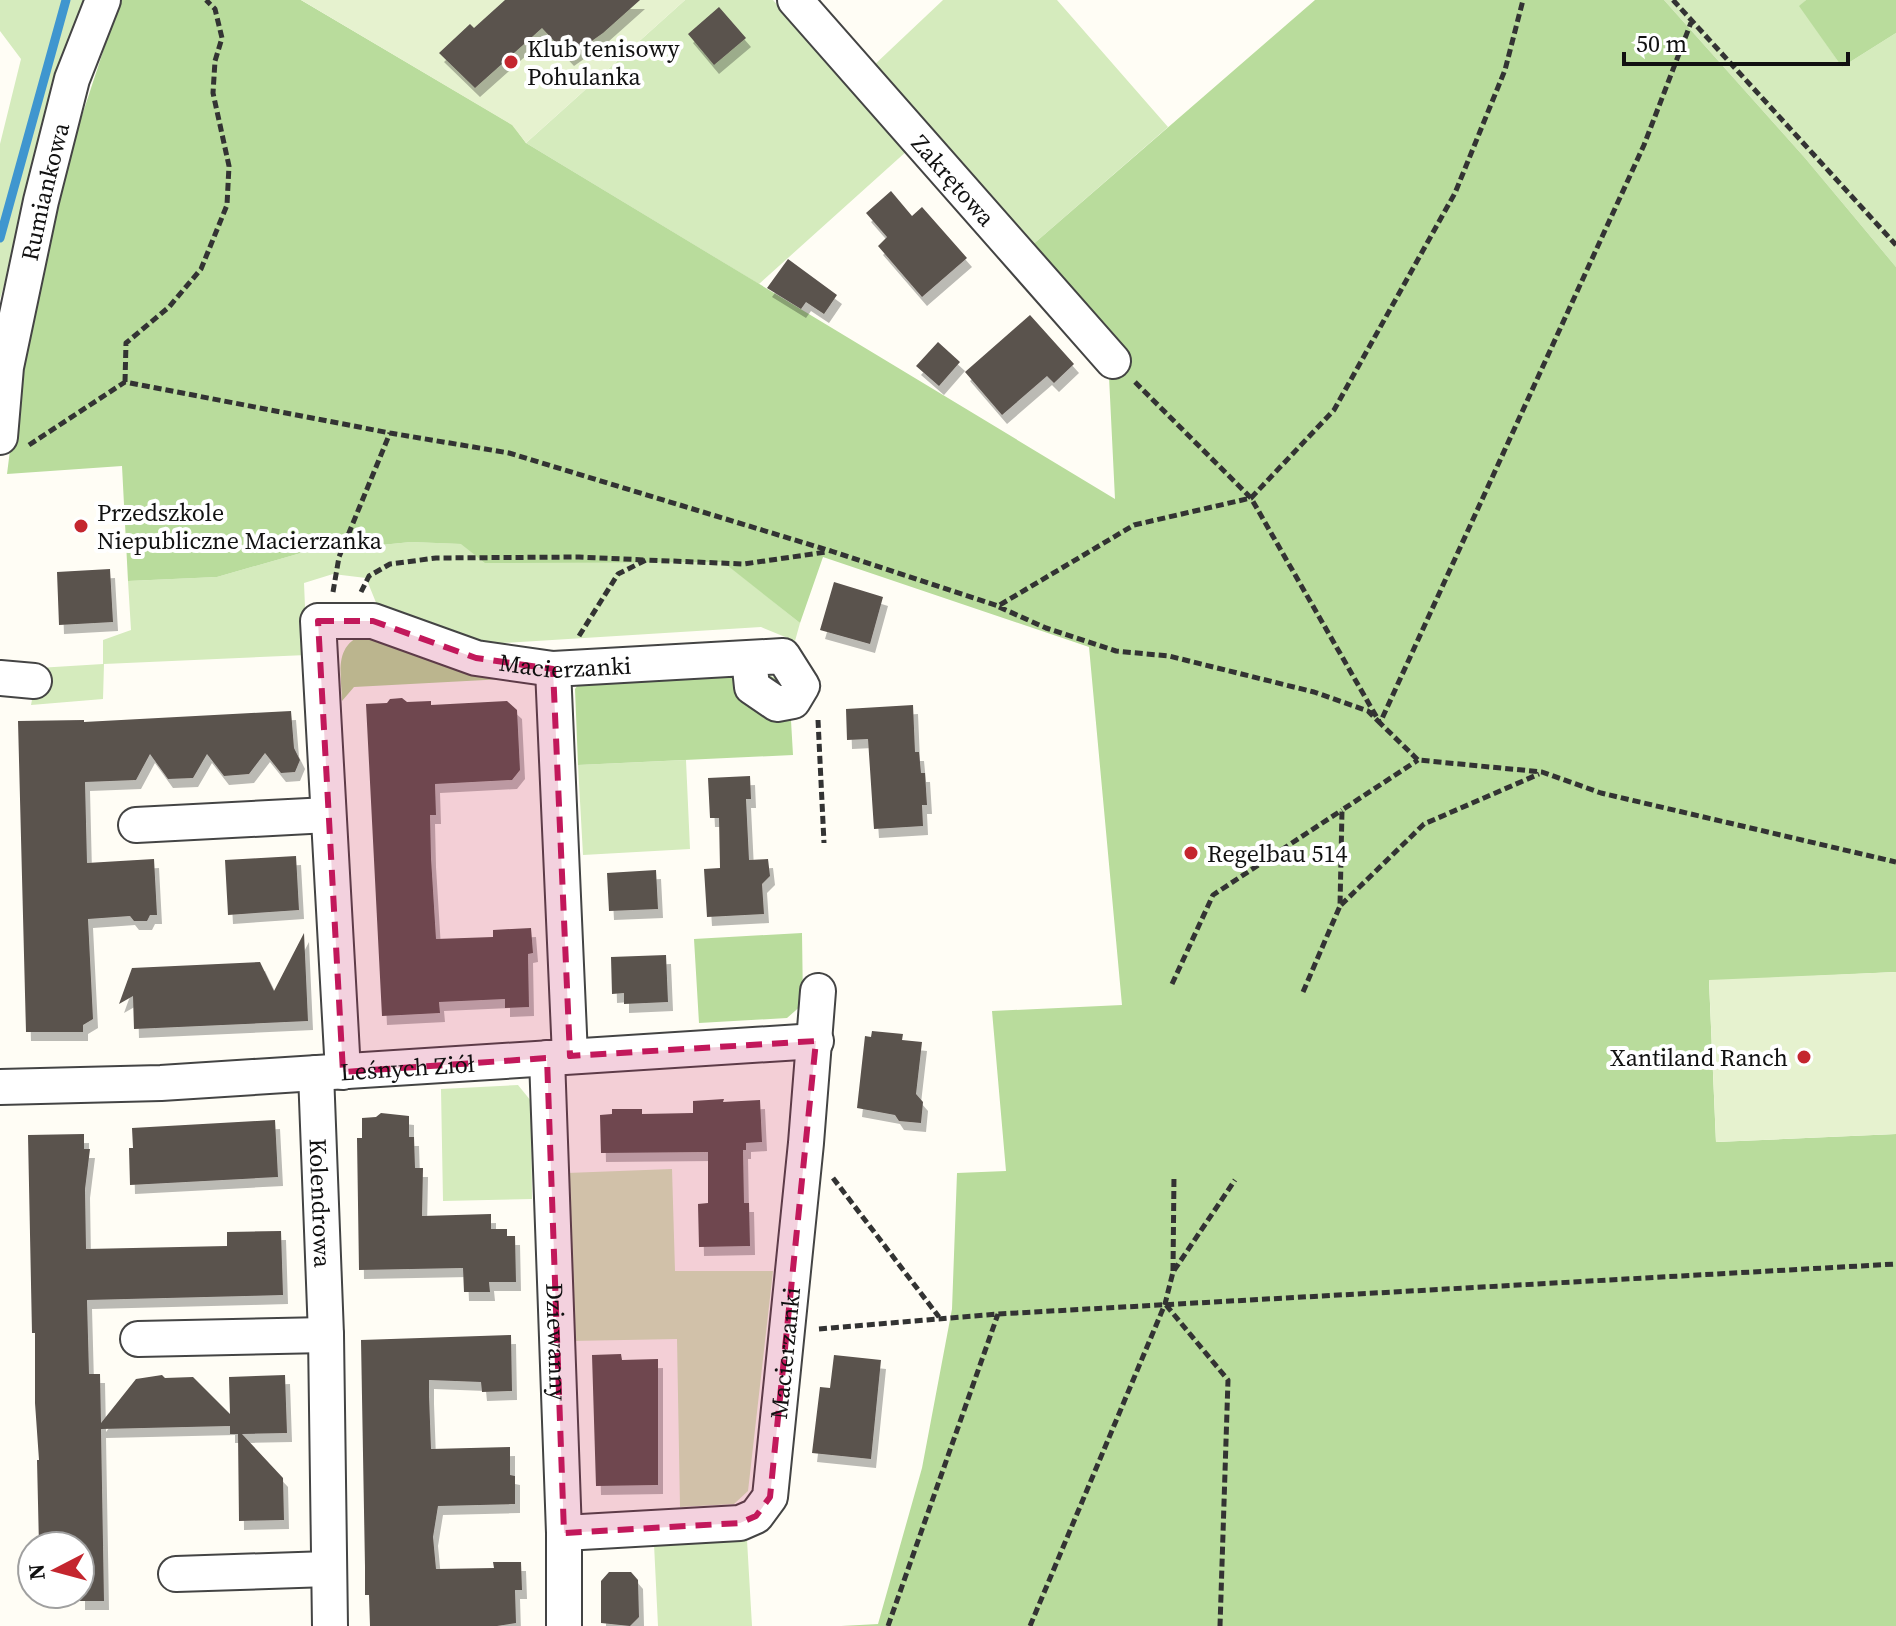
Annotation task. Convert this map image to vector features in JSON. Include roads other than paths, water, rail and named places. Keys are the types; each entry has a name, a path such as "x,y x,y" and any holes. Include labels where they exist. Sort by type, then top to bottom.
{"street":[{"name":"Rumiankowa","path":"12,442 6,367 41,201 72,79 103,0"},
{"name":"Zakrętowa","path":"795,0 1113,361"},
{"name":"Macierzanki","path":"331,621 373,621 476,658 555,669 783,656 802,686"},
{"name":"Kolendrowa","path":"330,1626 326,1335 331,621"},
{"name":"Dziewanny","path":"555,669 564,1626"},
{"path":"0,678 34,681"},
{"path":"136,825 328,815"},
{"name":"Macierzanki","path":"564,1533 740,1523 756,1516 770,1497 816,1041 818,991"},
{"name":"Leśnych Ziół","path":"0,1087 161,1083 816,1041"},
{"path":"138,1339 326,1335"},
{"path":"176,1574 328,1569"}],"waterway":[{"path":"0,238 66,0"}],"place":[{"name":"Klub tenisowy Pohulanka","path":"511,62"},
{"name":"Przedszkole Niepubliczne Macierzanka","path":"81,526"},
{"name":"Regelbau 514","path":"1191,853"},
{"name":"Xantiland Ranch","path":"1804,1057"}]}
